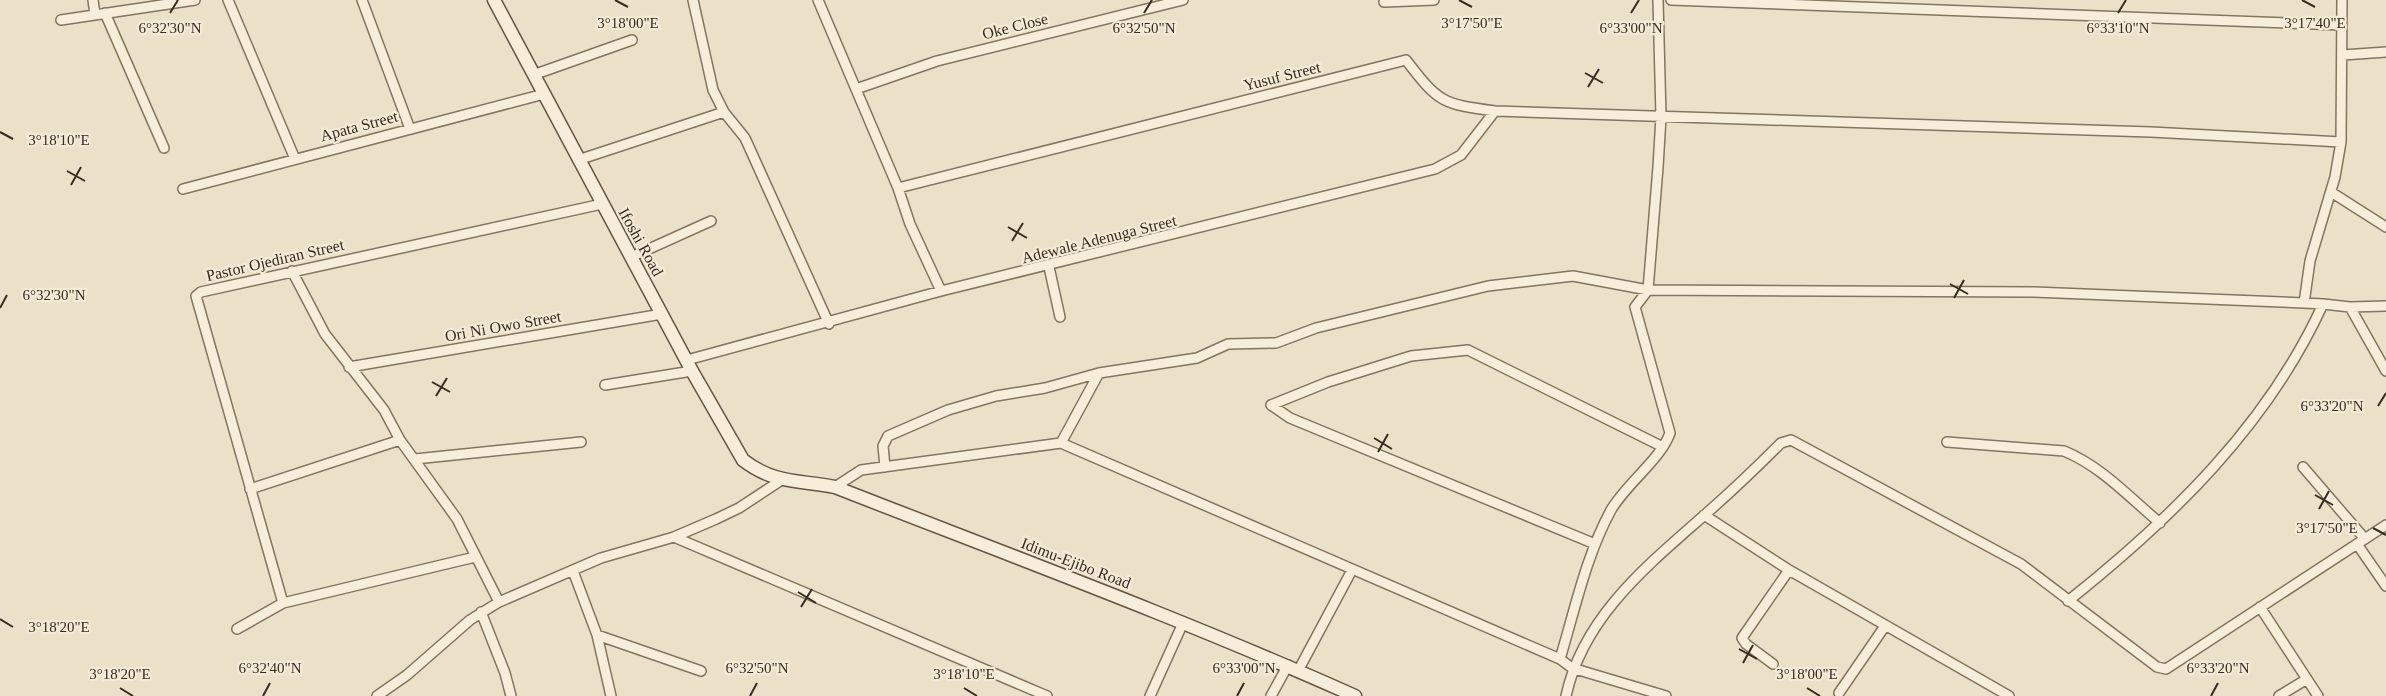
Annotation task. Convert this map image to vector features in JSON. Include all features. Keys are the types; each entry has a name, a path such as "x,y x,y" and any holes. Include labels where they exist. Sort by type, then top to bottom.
{"main road":[{"name":"Ifoshi Road","path":"494,0 578,160 743,460 755,470 780,481"},
{"name":"Idimu-Ejibo Road","path":"780,481 835,487 1183,623 1355,696"}],"street":[{"path":"93,0 164,148"},
{"path":"61,20 195,0"},
{"path":"228,0 295,159"},
{"path":"362,0 410,129"},
{"path":"693,0 713,90 724,112 745,138 829,324"},
{"path":"818,0 898,188 910,224 941,291"},
{"name":"Oke Close","path":"856,89 937,61 1183,0"},
{"path":"1384,2 1434,0"},
{"path":"1560,659 1595,544 1619,500 1663,447 1670,428 1636,315 1639,299 1648,290 1661,117 1658,0"},
{"path":"1671,0 2341,25"},
{"path":"2304,303 2310,261 2331,192 2341,142 2342,0"},
{"path":"533,75 632,40"},
{"path":"2343,55 2386,52"},
{"name":"Yusuf Street","path":"898,188 1407,60 1429,89 1451,105 1495,111 2139,132 2341,142"},
{"name":"Apata Street","path":"183,189 544,94"},
{"name":"Adewale Adenuga Street","path":"605,384 690,366 941,291 1049,267 1435,169 1461,155 1495,111"},
{"path":"578,160 724,112"},
{"path":"2331,192 2386,227"},
{"name":"Pastor Ojediran Street","path":"283,603 196,296 201,292 292,271 602,204"},
{"path":"631,257 711,221"},
{"path":"1049,267 1060,317"},
{"path":"292,271 319,324 349,367 384,410 400,440 457,519 499,602"},
{"path":"885,467 883,446 888,436 948,410 996,396 1045,388 1099,373 1197,358 1228,344 1276,343 1316,328 1404,305 1528,280 1573,276 1648,290 2034,292 2304,303 2350,307 2386,306"},
{"path":"2068,602 2160,523 2232,447 2274,392 2305,343 2323,304"},
{"path":"2350,307 2386,371"},
{"name":"Ori Ni Owo Street","path":"349,367 662,314"},
{"path":"1595,544 1290,418 1270,405 1328,382 1389,362 1411,356 1468,350 1663,447"},
{"path":"1061,443 1099,373"},
{"path":"250,489 400,440"},
{"path":"1566,696 1572,668 1609,606 1660,554 1781,443 1791,440 1801,443 2021,564 2039,575 2068,602 2157,667 2166,669 2386,525"},
{"path":"415,459 581,442"},
{"path":"1947,442 2064,452 2081,458 2160,523"},
{"path":"835,487 861,470 1061,443 1560,659 1572,668 1666,696"},
{"path":"2303,467 2361,542 2386,586"},
{"path":"377,696 407,675 481,612 499,602 611,555 674,537 739,508 780,481"},
{"path":"1704,516 1789,570 2009,696"},
{"path":"674,537 1047,696"},
{"path":"237,629 283,603 476,557"},
{"path":"1271,696 1293,668 1352,570"},
{"path":"1773,664 1746,644 1742,638 1789,570"},
{"path":"573,571 597,635 611,696"},
{"path":"2260,608 2318,696"},
{"path":"481,612 505,673 511,696"},
{"path":"1150,696 1183,623"},
{"path":"1839,693 1885,626"},
{"path":"597,635 701,671"},
{"path":"2279,696 2307,679"}]}
